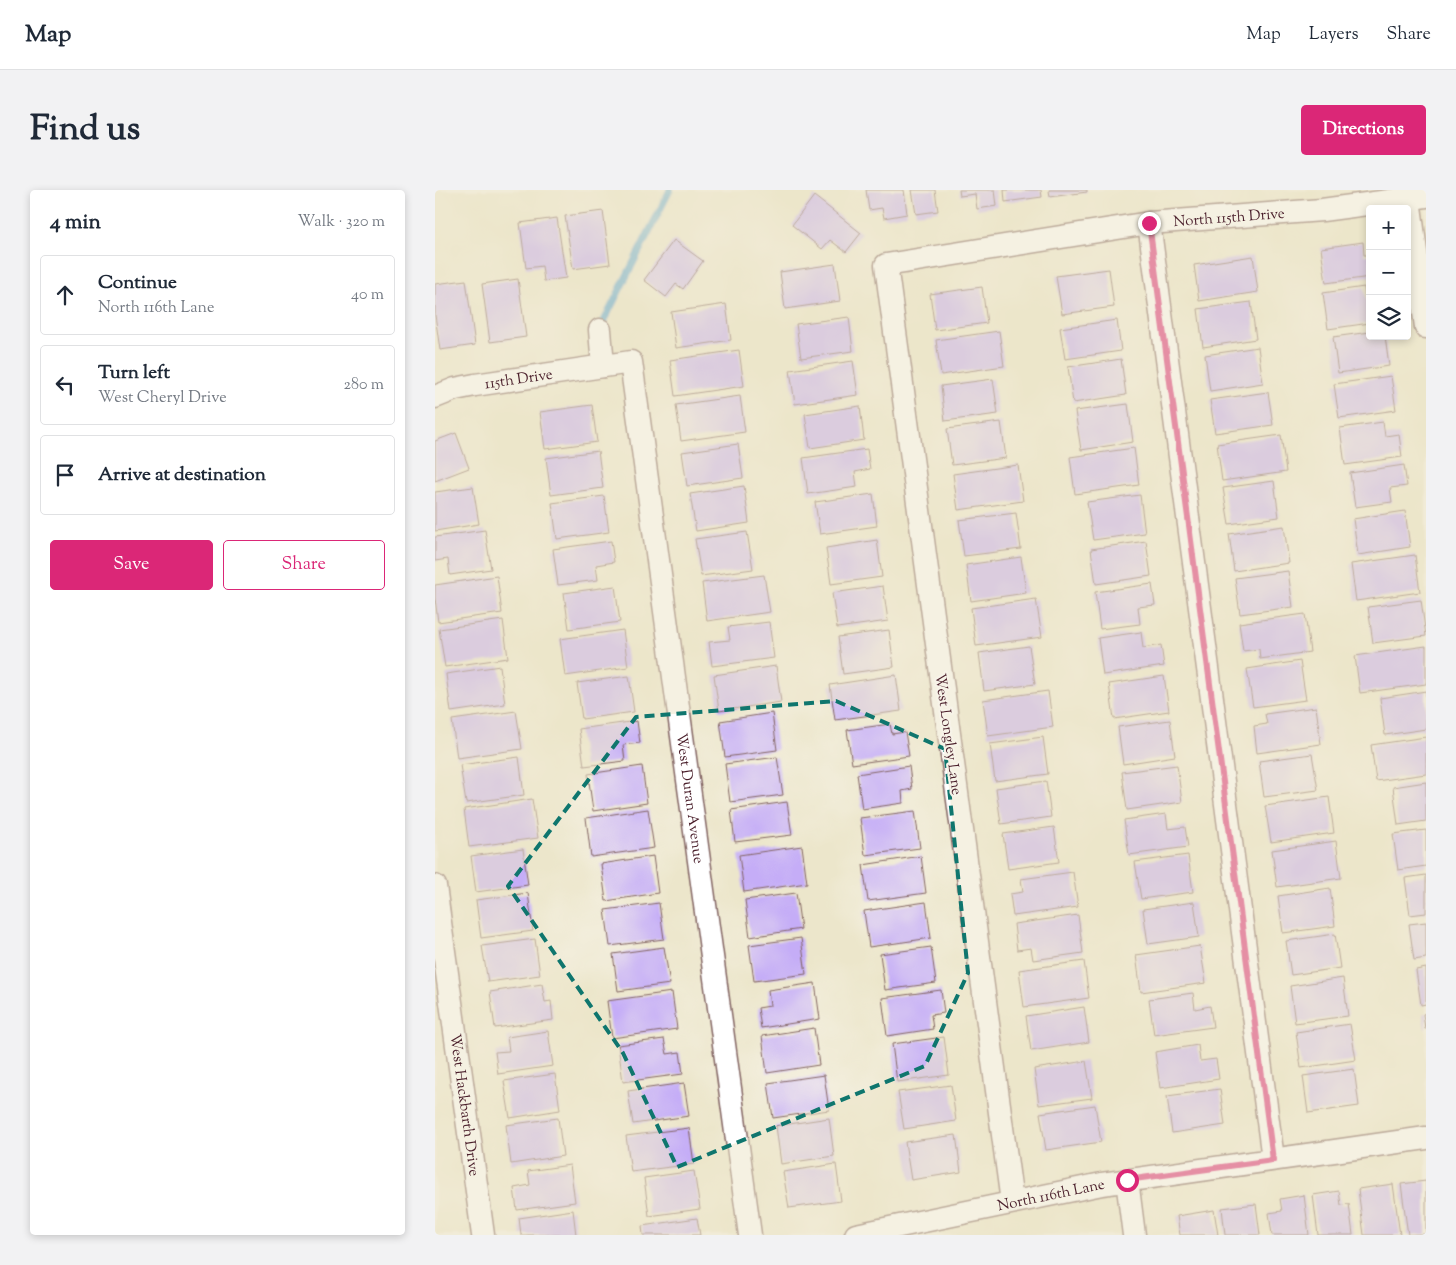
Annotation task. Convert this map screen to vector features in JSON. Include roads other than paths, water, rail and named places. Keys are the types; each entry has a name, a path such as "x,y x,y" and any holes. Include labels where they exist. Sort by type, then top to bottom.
{"street":[{"name":"North 115th Drive","path":"886,265 1149,223 1322,210 1417,197"},
{"path":"1417,197 1426,327"},
{"path":"1149,223 1273,1160"},
{"name":"West Longley Lane","path":"886,265 1012,1202"},
{"path":"600,330 603,366"},
{"name":"115th Drive","path":"435,397 455,389 475,385 631,362"},
{"name":"West Duran Avenue","path":"631,362 750,1235"},
{"name":"West Hackbarth Drive","path":"435,886 483,1235"},
{"name":"North 116th Lane","path":"856,1235 1127,1180 1426,1138"},
{"path":"1127,1180 1134,1235"}],"waterway":[{"path":"601,327 670,190"}]}
